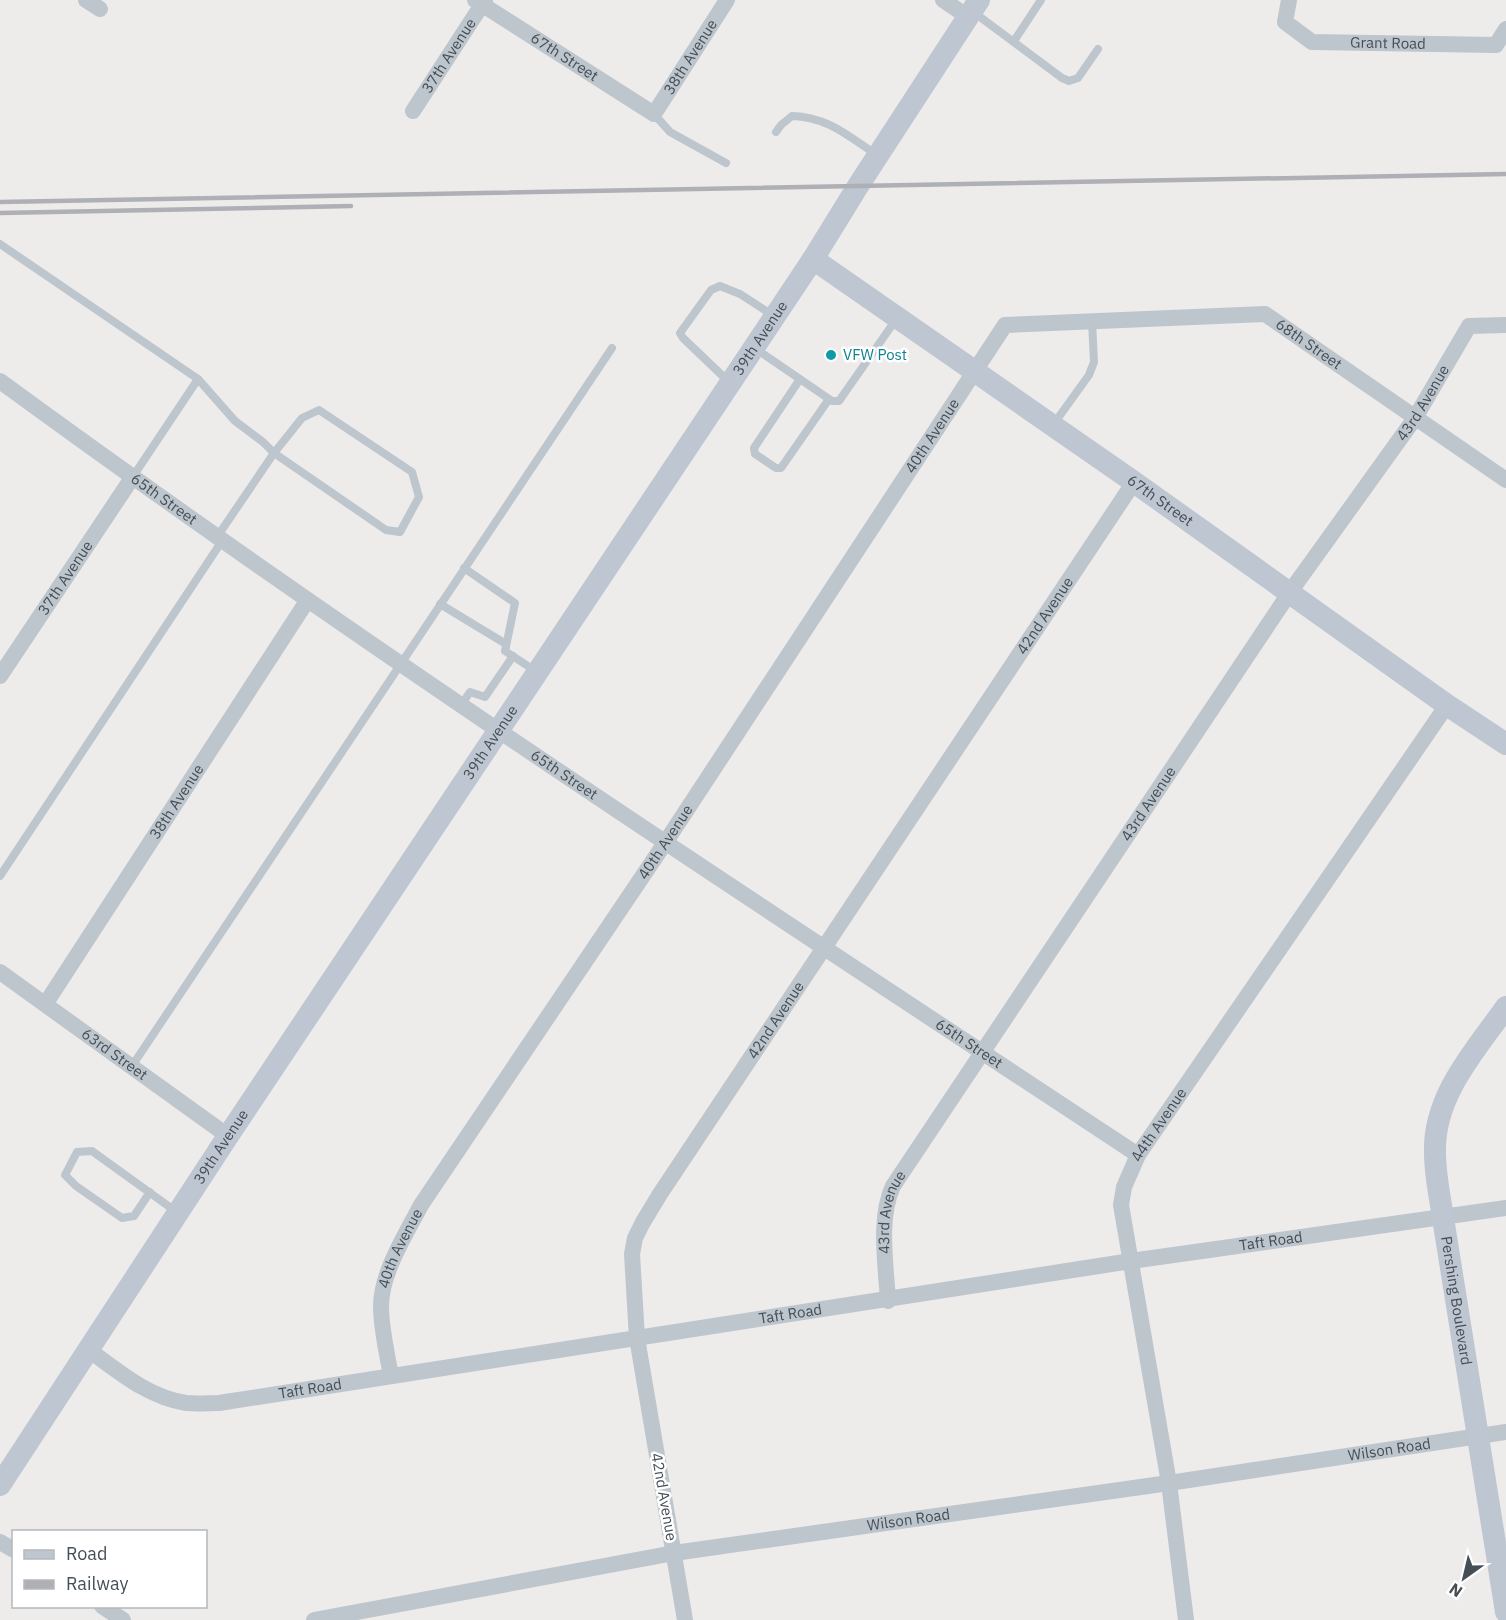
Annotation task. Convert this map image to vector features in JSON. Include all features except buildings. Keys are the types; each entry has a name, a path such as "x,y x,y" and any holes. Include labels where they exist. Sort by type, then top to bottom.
{"main road":[{"name":"39th Avenue","path":"0,1485 228,1136 813,259 973,9"},
{"name":"67th Street","path":"813,259 1053,425 1447,705 1506,744"},
{"name":"Pershing Boulevard","path":"1506,1007 1461,1071 1442,1106 1434,1153 1506,1612"}],"street":[{"name":"38th Avenue","path":"654,114 727,0"},
{"path":"943,0 973,9"},
{"name":"Grant Road","path":"1288,0 1285,22 1312,42 1496,45 1506,29"},
{"name":"67th Street","path":"481,2 654,114"},
{"name":"37th Avenue","path":"413,111 481,2"},
{"name":"68th Street","path":"1005,325 1265,314 1506,480"},
{"name":"40th Avenue","path":"391,1376 381,1305 388,1274 421,1205 665,843 1005,325"},
{"name":"43rd Avenue","path":"888,1300 885,1216 886,1201 893,1186 1290,592 1414,418 1469,326 1506,325"},
{"name":"65th Street","path":"0,381 132,478 307,601 665,843 1138,1155"},
{"name":"37th Avenue","path":"0,676 132,478"},
{"name":"42nd Avenue","path":"685,1620 637,1338 632,1254 635,1238 643,1222 823,947 1134,482"},
{"name":"38th Avenue","path":"46,1003 307,601"},
{"name":"44th Avenue","path":"1186,1620 1168,1483 1121,1205 1124,1187 1138,1155 1447,705"},
{"name":"63rd Street","path":"0,972 228,1136"},
{"name":"Taft Road","path":"89,1350 146,1390 161,1397 188,1403 219,1403 1131,1261 1506,1208"},
{"name":"Wilson Road","path":"314,1620 674,1553 1168,1483 1506,1432"},
{"path":"105,1608 123,1620"}],"lane":[{"path":"1014,41 1041,0"},
{"path":"973,9 1069,81 1078,78 1098,49"},
{"path":"654,114 669,132 726,163"},
{"path":"776,132 792,116 813,118 833,126 878,156"},
{"path":"0,244 198,379 235,421 274,453 386,530 400,532 419,497 412,472 319,410 302,418 274,453 0,876"},
{"path":"730,383 680,333 711,290 720,286 740,294 775,316"},
{"path":"754,348 832,401 839,401 897,317"},
{"path":"1053,425 1089,375 1094,362 1092,321"},
{"path":"132,1066 612,348"},
{"path":"132,478 198,379"},
{"path":"800,379 754,448 755,454 777,468 781,468 829,399"},
{"path":"464,568 515,603 505,651 538,672"},
{"path":"440,604 506,644"},
{"path":"462,705 470,692 484,697 513,656"},
{"path":"150,1192 134,1216 122,1218 76,1186 65,1175 77,1152 92,1151 150,1192 178,1213"}],"railway":[{"path":"0,202 1506,174"},
{"path":"0,213 351,206"}],"place":[{"name":"VFW Post","path":"831,355"}]}
